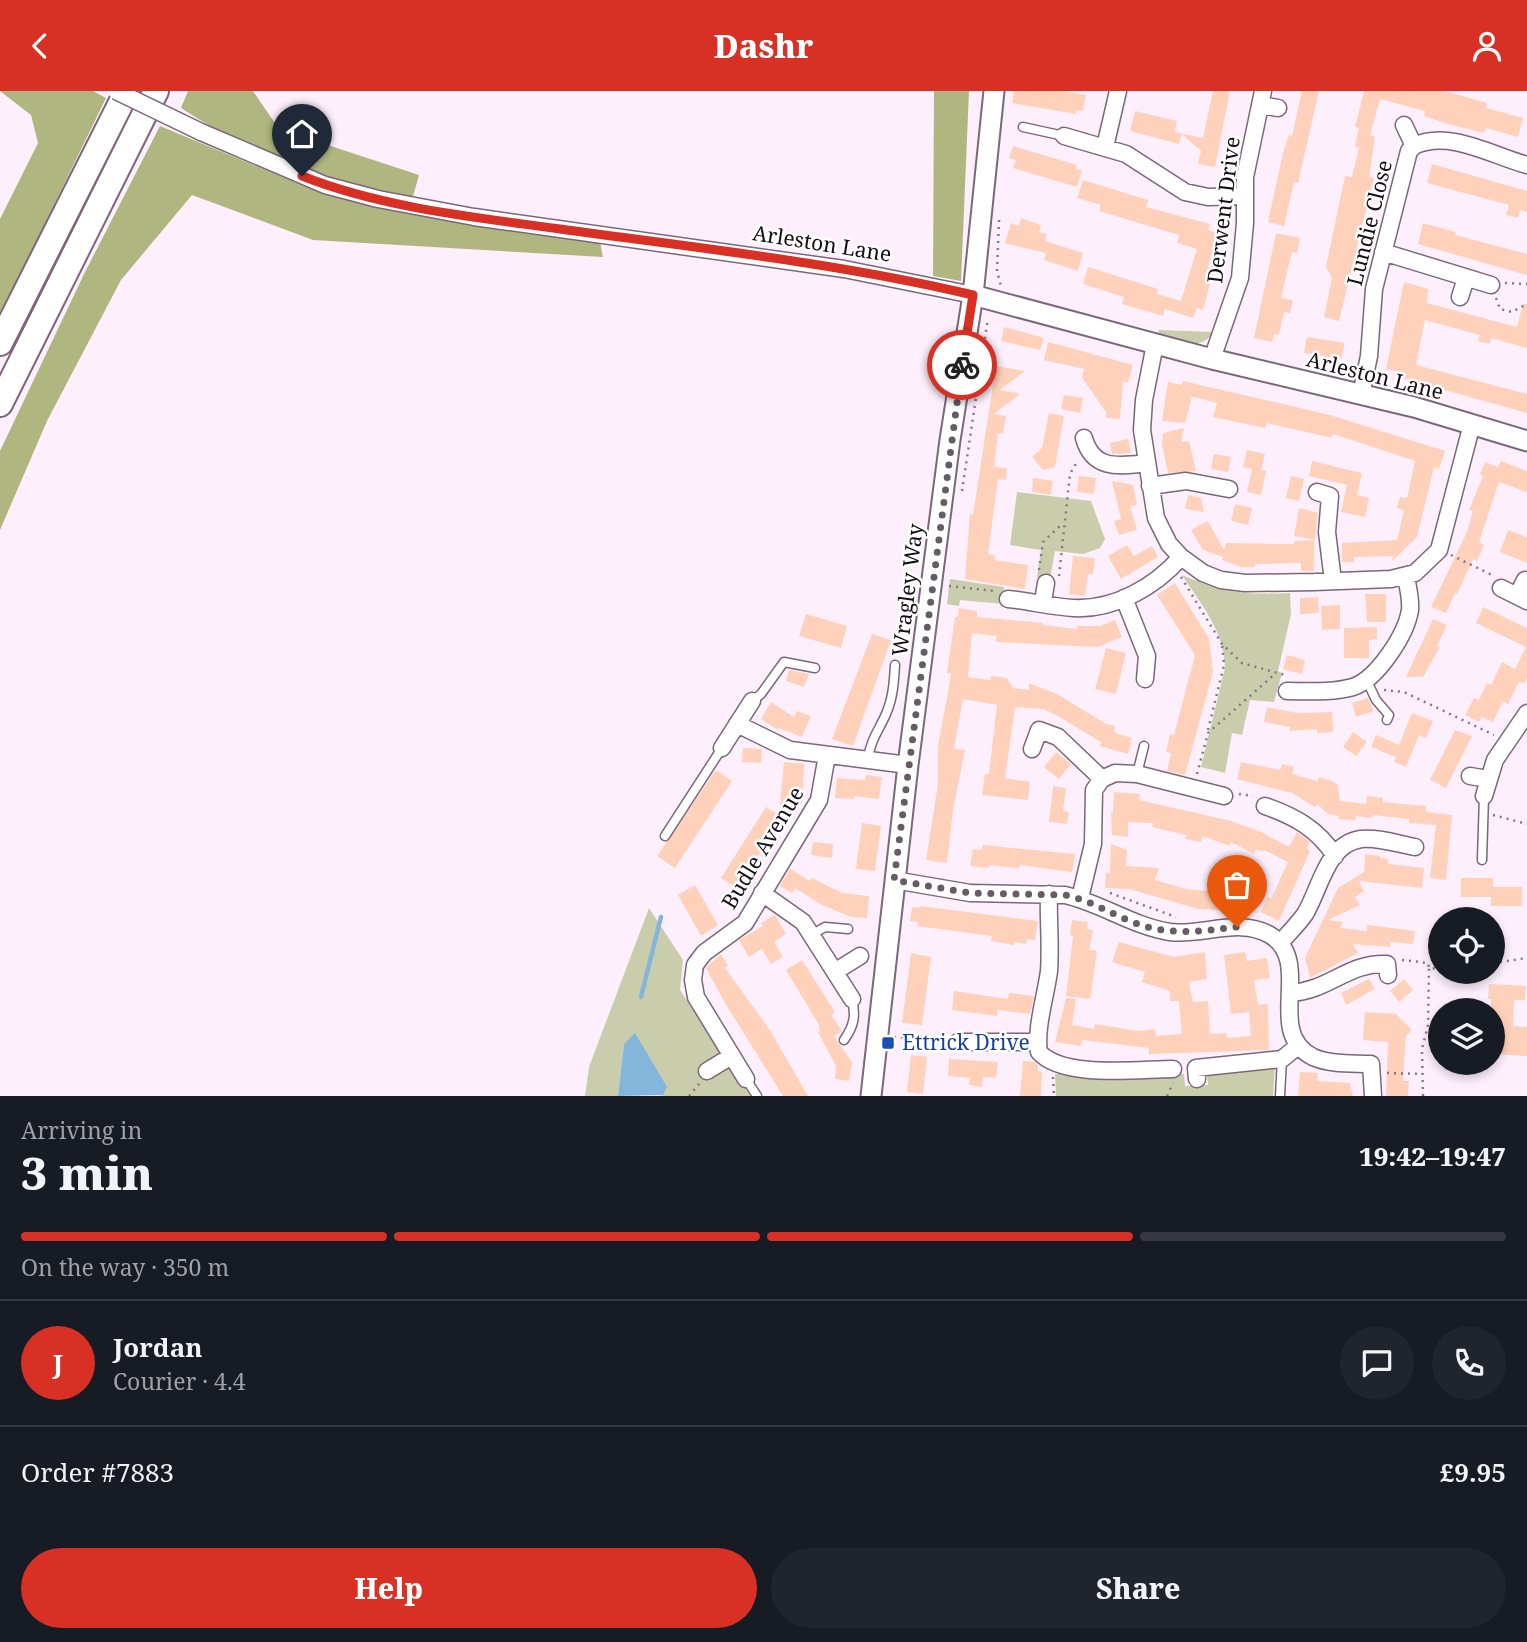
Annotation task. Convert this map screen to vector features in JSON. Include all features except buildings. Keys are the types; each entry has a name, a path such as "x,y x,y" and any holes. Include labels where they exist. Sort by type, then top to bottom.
{"highway":[{"path":"0,343 127,91"},
{"path":"0,404 156,91"}],"street":[{"name":"Arleston Lane","path":"116,91 201,132 325,185 378,199 474,217 844,269 973,295 1212,359 1472,423 1527,441"},
{"name":"Wragley Way","path":"871,1096 908,765 973,295 994,91"},
{"path":"1105,148 1118,91"},
{"name":"Derwent Drive","path":"1212,359 1240,278 1248,158 1261,98 1278,108"},
{"name":"Lundie Close","path":"1404,124 1414,146"},
{"path":"1064,136 1137,159 1185,193 1208,197 1245,195"},
{"name":"Lundie Close","path":"1361,395 1369,356 1374,289 1409,151 1428,141 1462,144 1527,165"},
{"path":"1383,252 1491,285"},
{"path":"1460,297 1466,278"},
{"path":"1156,344 1144,400 1142,430 1150,486 1161,530 1177,562 1233,583 1406,577 1424,567 1439,549 1472,423"},
{"path":"1086,444 1110,466 1147,463"},
{"path":"1150,486 1186,481 1229,489"},
{"path":"1317,492 1330,496 1327,532 1333,581"},
{"path":"1006,596 1086,607 1139,592 1177,562"},
{"path":"1291,691 1331,691 1352,687 1368,679 1384,661 1407,620 1410,600 1406,577"},
{"path":"1501,588 1522,598 1525,580"},
{"path":"1042,583 1043,602"},
{"path":"1124,598 1147,656 1145,679"},
{"path":"722,748 752,701"},
{"path":"1484,796 1495,760 1506,741 1525,721"},
{"path":"737,723 789,750 908,765"},
{"path":"1032,749 1039,730 1058,737 1102,779"},
{"name":"Budle Avenue","path":"746,1079 730,1057 696,997 693,980 695,965 704,953 745,923 820,800 827,755"},
{"path":"1082,891 1093,844 1094,790 1102,779 1115,773 1137,774 1224,796"},
{"path":"1470,776 1488,779"},
{"path":"1271,812 1306,824 1326,841 1335,856"},
{"path":"1280,943 1306,913 1318,880 1335,856 1359,839 1415,847"},
{"path":"894,880 970,893 1049,894 1082,891 1152,928 1182,933 1237,927 1258,929 1280,943 1287,953 1290,967 1289,1016 1298,1046 1314,1057 1334,1062 1372,1058 1373,1096"},
{"path":"762,893 803,922 852,999"},
{"path":"1049,894 1049,967 1037,1042 1039,1052 1053,1063 1104,1070 1173,1069"},
{"path":"836,971 860,956"},
{"path":"1290,993 1316,988 1357,966 1369,963 1387,969"},
{"path":"958,1042 1037,1042"},
{"path":"1196,1079 1196,1068 1282,1059 1298,1046"},
{"path":"707,1071 730,1057"}],"lane":[{"path":"1023,127 1064,136"},
{"path":"752,701 761,694 784,662 815,668"},
{"path":"868,759 869,745 886,714 893,690 895,665"},
{"path":"1368,679 1376,700 1389,715 1387,720"},
{"path":"1137,774 1144,746"},
{"path":"665,836 722,748"},
{"path":"1482,860 1484,796"},
{"path":"811,935 825,927 848,929"},
{"path":"844,1040 854,1027 852,999"},
{"path":"1280,1096 1282,1059"},
{"path":"746,1079 757,1096"}],"path":[{"path":"1527,284 1512,282 1491,285 1500,309 1512,313 1527,304"},
{"path":"1062,605 1058,585 1070,474 1086,444"},
{"path":"1042,583 1043,542 1063,523"},
{"path":"1439,549 1499,579 1501,588"},
{"path":"1177,562 1222,644 1242,663 1290,677 1291,691"},
{"path":"931,585 1006,596"},
{"path":"1193,789 1224,665 1222,644"},
{"path":"1208,733 1276,673"},
{"path":"1368,679 1385,690 1404,692 1506,741"},
{"path":"1224,796 1233,792 1262,798 1271,812"},
{"path":"1482,814 1527,824"},
{"path":"1082,891 1181,918"},
{"path":"1505,961 1527,958"},
{"path":"1387,969 1395,959 1428,963"},
{"path":"1423,1096 1422,1049 1428,1025 1429,984"},
{"path":"891,1036 958,1042"},
{"path":"1372,1058 1379,1072 1422,1074"},
{"path":"1053,1063 1054,1096"}],"green space":[{"path":"0,91 93,91 106,98 0,316 0,219 38,143 31,115"},
{"path":"188,91 253,91 279,129 419,175 412,200 323,177 249,147 181,108"},
{"path":"934,91 969,91 961,281 933,276"},
{"path":"160,126 318,192 471,225 600,242 603,257 313,240 192,195 121,280 47,421 0,530 0,451 84,274"},
{"path":"1159,330 1213,332 1202,342 1188,343 1158,335"},
{"path":"1017,492 1091,501 1105,539 1100,548 1083,554 1055,551 1050,578 1037,577 1041,550 1010,545"},
{"path":"1182,575 1210,586 1235,591 1290,593 1291,614 1278,671 1282,673 1274,702 1250,700 1242,735 1232,733 1225,773 1201,767 1225,668 1224,654 1211,619"},
{"path":"950,579 1004,587 1003,604 960,600 959,606 947,604"},
{"path":"649,908 683,960 680,990 750,1096 659,1096 663,1095 624,1044 618,1096 585,1096 589,1067"},
{"path":"1275,1064 1273,1096 1056,1096 1055,1074 1184,1074 1185,1086 1208,1085 1207,1073"}],"water":[{"path":"635,1033 667,1087 663,1095 618,1096 624,1044"}],"waterway":[{"path":"641,997 661,917"}],"way so far":[{"path":"962,365 950,439 894,880 970,893 1065,895 1080,898 1135,923 1171,932 1191,933 1237,927"}],"place":[{"name":"Ettrick Drive","path":"888,1043"}],"route":[{"path":"302,176 378,199 450,213 844,269 973,295 962,365"}]}
